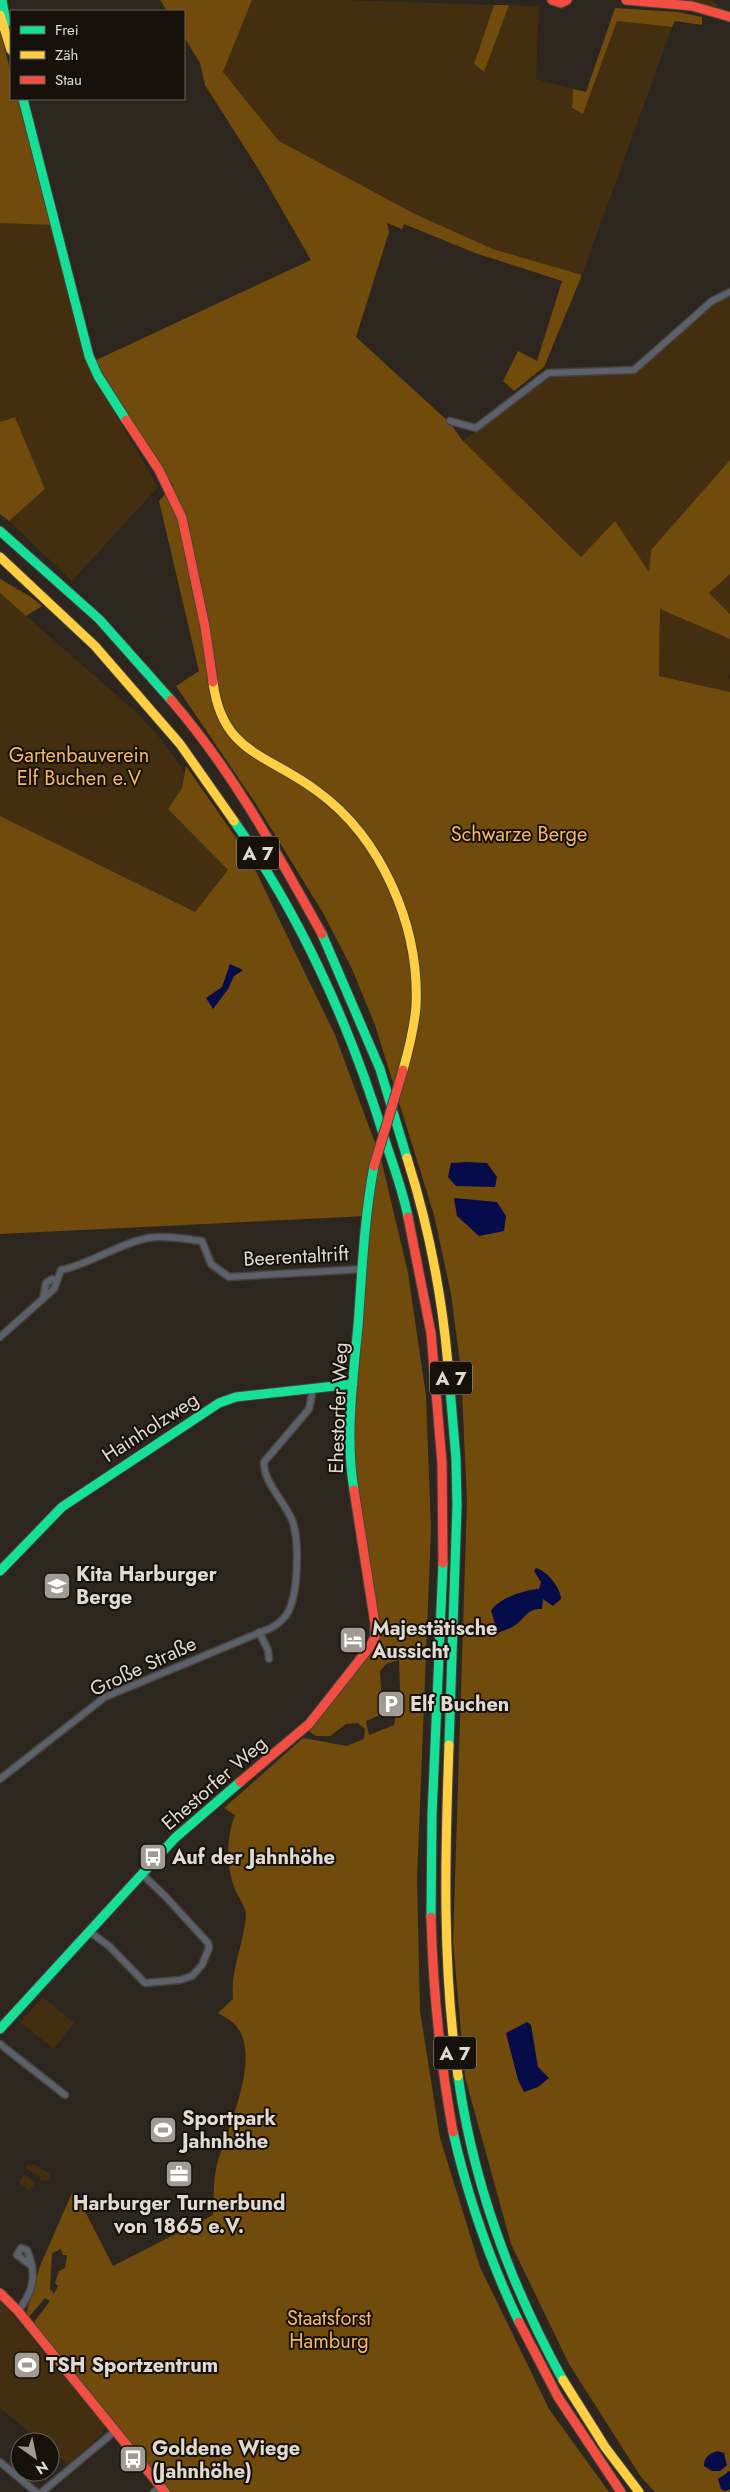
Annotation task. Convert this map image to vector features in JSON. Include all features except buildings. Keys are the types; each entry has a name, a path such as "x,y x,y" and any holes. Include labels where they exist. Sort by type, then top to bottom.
{"main road":[{"path":"2,0 10,46"},
{"path":"552,0 559,3 567,0"},
{"path":"626,0 684,5 714,11 730,17"},
{"path":"0,15 6,30"},
{"name":"Ehestorfer Weg","path":"0,2029 196,1818 309,1724 373,1642 375,1624 350,1466 353,1384 368,1198 374,1166 414,1027 416,997 415,970 405,920 384,872 366,838 336,804 316,789 242,743 224,724 218,710 207,636 180,511 168,487 109,394 89,356 23,100"},
{"name":"A 7","path":"0,531 63,586 129,653 190,723 237,788 294,882 330,951 356,1008 395,1112 418,1187 436,1269 447,1341 453,1406 456,1458 457,1584 446,1837 446,1896 450,2006 458,2079 475,2162 493,2222 516,2283 554,2364 577,2404 639,2492"},
{"name":"A 7","path":"0,557 49,598 141,694 184,746 226,804 275,882 319,967 342,1015 380,1113 410,1224 427,1308 436,1374 442,1458 444,1529 431,1872 436,2010 444,2082 471,2198 493,2262 515,2316 541,2368 575,2426 621,2492"},
{"name":"Hainholzweg","path":"0,1571 62,1507 213,1407 236,1397 353,1384"},
{"path":"0,2293 18,2312 115,2431 160,2490"}],"street":[{"path":"450,421 476,428 548,373 634,370 712,301 730,292"},
{"name":"Beerentaltrift","path":"0,1338 43,1299 47,1282 52,1279 56,1281 60,1270 75,1267 126,1243 160,1237 202,1241 212,1264 229,1277 363,1269"},
{"name":"Große Straße","path":"0,1778 105,1697 278,1624 287,1614 293,1599 295,1582 294,1525 266,1474 264,1462 309,1409 313,1389"},
{"path":"259,1632 268,1650 269,1660"},
{"path":"90,1932 109,1946 145,1983 183,1980 198,1970 209,1948 208,1943 143,1875"},
{"path":"0,2044 65,2095"},
{"path":"18,2312 31,2289 35,2274 32,2266"},
{"path":"42,2492 115,2431"},
{"path":"0,2462 36,2492"}],"green space":[{"name":"Schwarze Berge","path":"160,0 252,0 223,72 279,141 415,214 493,249 582,275 544,367 514,391 503,381 518,351 537,361 562,281 475,253 404,224 402,229 387,223 389,232 356,337 450,423 463,441 581,557 615,521 649,572 651,550 730,460 730,574 709,593 730,614 730,639 660,609 659,676 730,692 730,2471 727,2472 725,2491 730,2489 730,2492 655,2492 641,2477 569,2364 511,2244 465,2077 453,1942 467,1501 461,1370 451,1294 434,1215 375,1025 352,969 323,913 258,807 176,686 199,671 159,501 173,485 92,362 311,260 259,170 205,85 200,63 185,39 185,10 166,10"},
{"path":"252,0 346,0 494,5 474,64 483,72 509,5 539,7 536,79 573,89 572,108 583,114 617,21 672,27 582,275 493,249 415,214 279,141 223,72"},
{"path":"666,0 712,0 718,5 716,9"},
{"path":"494,5 509,5 484,72 474,64"},
{"path":"615,8 678,12 702,17 702,25 675,21 672,27 617,21 583,114 572,108 573,89 586,92"},
{"path":"0,31 10,69 10,100 18,100 52,225 0,223"},
{"path":"0,223 52,225 83,354 94,378 158,487 72,581 9,521 45,489 15,417 0,422"},
{"path":"730,294 730,460 651,550 649,573 581,557 463,441 547,376 632,374 710,303"},
{"path":"15,417 45,489 9,521 0,514 0,422"},
{"path":"730,574 730,614 709,593"},
{"path":"0,579 31,597 42,606 26,616 0,593"},
{"name":"Gartenbauverein Elf Buchen e.V","path":"0,593 136,712 156,733 185,772 182,788 168,809 228,870 195,912 0,816"},
{"path":"660,608 730,639 730,674 727,677 730,679 730,692 659,676"},
{"name":"Staatsforst Hamburg","path":"186,766 248,855 335,1035 381,1159 408,1273 426,1396 431,1529 417,1879 420,2011 440,2138 480,2267 549,2409 609,2492 170,2492 31,2323 28,2318 26,2314 40,2266 72,2193 76,2194 113,2266 213,2215 216,2169 234,2114 245,2071 245,2051 241,2034 231,2021 218,2013 233,1999 233,1978 246,1915 245,1908 231,1878 228,1860 230,1833 235,1815 224,1808 303,1738 347,1746 364,1739 365,1729 358,1723 346,1724 330,1736 316,1736 309,1731 368,1656 379,1634 353,1459 367,1216 0,1234 0,816 195,912 228,870 168,809 182,788","holes":["399,1660 400,1690 394,1725 369,1735 366,1721 383,1714 386,1695 381,1690 380,1671 386,1664","61,2249 63,2255 67,2255 65,2268 59,2271 55,2283 58,2286 54,2294 50,2289 52,2253","45,2298 50,2301 34,2322 28,2318"]},
{"path":"43,1997 74,2023 54,2049 20,2022"},
{"path":"33,2164 49,2173 50,2180 40,2181 40,2177 25,2168 27,2165 31,2166"},
{"path":"25,2174 35,2183 29,2191 19,2182"},
{"name":"TSH Sportzentrum","path":"0,2300 104,2425 103,2433 68,2464 60,2458 60,2432 29,2432 0,2408"}],"shaded area":[{"path":"230,964 243,970 234,976 228,989 213,1009 206,998 222,987"},
{"path":"451,1163 487,1163 497,1177 495,1187 456,1186 448,1177"},
{"path":"454,1198 497,1202 506,1216 504,1231 479,1236 457,1216"},
{"path":"536,1568 553,1580 559,1590 561,1599 553,1606 543,1599 542,1609 531,1611 516,1625 498,1633 491,1611 499,1602 520,1593 539,1589 541,1582 534,1571"},
{"path":"527,2022 531,2025 538,2067 549,2078 538,2087 524,2092 518,2080 506,2033"},
{"path":"717,2451 724,2453 727,2465 720,2471 712,2471 704,2466 704,2463 708,2456"},
{"path":"730,2471 730,2489 725,2491 721,2489 718,2479"}],"traffic: fast":[{"path":"2,0 6,23"},
{"path":"23,100 89,356 98,376 126,420"},
{"path":"0,531 99,619 171,700"},
{"path":"234,821 281,896 322,974 340,1015 371,1098 401,1188 408,1217"},
{"path":"322,934 380,1069 407,1158"},
{"path":"354,1490 350,1450 352,1388 362,1266 374,1166"},
{"path":"448,1365 456,1459 457,1506 449,1745"},
{"path":"0,1571 62,1507 219,1403 236,1397 353,1384"},
{"path":"431,1917 432,1815 443,1563"},
{"path":"0,2029 175,1838 240,1782"},
{"path":"458,2076 473,2155 497,2232 527,2308 563,2380"},
{"path":"453,2132 481,2229 519,2322"}],"traffic: slow":[{"path":"0,15 10,47"},
{"path":"0,557 95,646 180,744 234,821"},
{"path":"213,682 218,706 226,724 237,738 250,750 317,791 340,810 360,833 378,859 392,887 404,916 416,977 415,1015 403,1070"},
{"path":"407,1158 415,1183 433,1260 442,1312 448,1365"},
{"path":"449,1745 446,1828 447,1952 449,1993 458,2076"},
{"path":"563,2380 605,2447 639,2492"}],"traffic: jam":[{"path":"552,0 561,3 567,0"},
{"path":"626,0 692,6 730,17"},
{"path":"126,420 159,470 182,518 205,627 213,682"},
{"path":"171,700 234,783 271,843 322,934"},
{"path":"374,1166 403,1070"},
{"path":"408,1217 431,1333 442,1463 443,1563"},
{"path":"240,1782 309,1724 369,1648 375,1637 375,1624 354,1490"},
{"path":"431,1917 438,2025 444,2079 453,2132"},
{"path":"0,2293 18,2311 165,2492"},
{"path":"519,2322 558,2397 621,2492"}],"place":[{"name":"Kita Harburger Berge","path":"57,1586"},
{"name":"Majestätische Aussicht","path":"353,1640"},
{"name":"Elf Buchen","path":"391,1704"},
{"name":"Auf der Jahnhöhe","path":"153,1857"},
{"name":"Sportpark Jahnhöhe","path":"163,2130"},
{"name":"Harburger Turnerbund von 1865 e.V.","path":"179,2174"},
{"name":"TSH Sportzentrum","path":"27,2365"},
{"name":"Goldene Wiege (Jahnhöhe)","path":"133,2459"}]}
